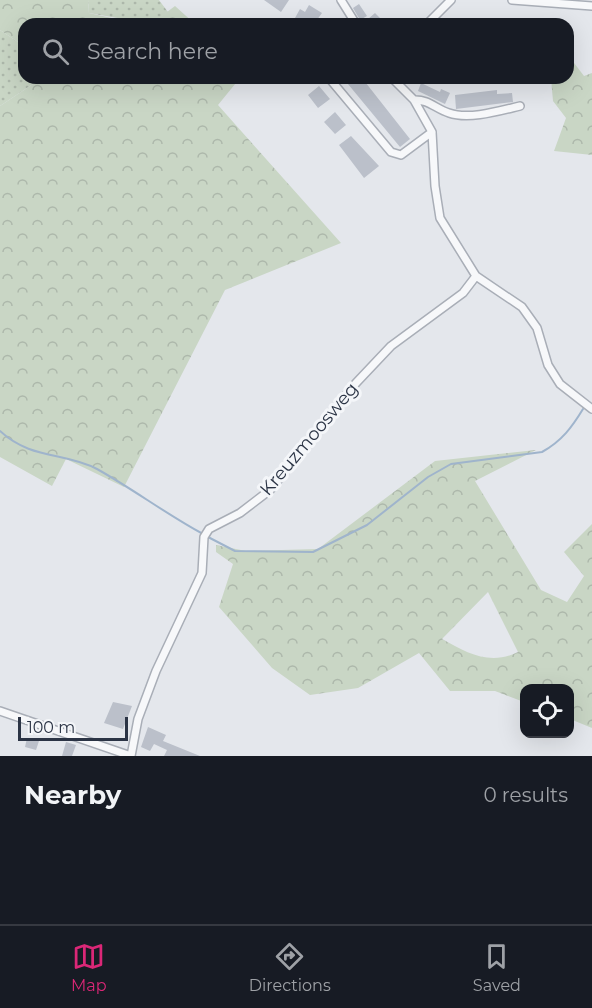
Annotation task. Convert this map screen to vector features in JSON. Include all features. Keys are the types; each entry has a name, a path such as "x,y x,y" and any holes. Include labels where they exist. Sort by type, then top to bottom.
{"street":[{"path":"341,0 352,18"},
{"path":"433,18 451,0"},
{"path":"512,0 592,6"},
{"path":"334,84 391,152 401,155 432,132"},
{"path":"398,84 414,100 432,132 435,186 440,218 476,276 522,308 537,328 548,365 560,384 592,409"},
{"path":"414,100 423,100 450,114 493,112 519,106"},
{"name":"Kreuzmoosweg","path":"131,756 138,719 156,671 202,573 204,537 209,529 240,513 270,490 356,382 391,346 463,293 476,276"},
{"path":"0,711 131,756"}],"green space":[{"path":"0,0 88,0 89,13 112,18 18,18 18,42 0,30"},
{"path":"88,0 159,0 168,12 160,18 117,18 89,13"},
{"path":"175,6 188,18 159,18"},
{"path":"0,30 18,42 18,84 33,84 0,106"},
{"path":"574,63 584,76 592,73 592,155 554,151 566,118 553,101 552,84 574,84"},
{"path":"33,84 235,84 218,105 341,243 225,290 124,487 66,459 52,486 0,457 0,106"},
{"path":"536,450 475,481 541,590 567,602 584,576 564,552 592,524 592,728 574,721 574,684 520,684 520,700 495,691 450,691 419,653 358,688 310,695 272,668 219,607 233,564 216,552 216,545 246,551 318,549 435,461","holes":["488,592 518,652 498,658 479,656 442,639"]}],"building":[{"path":"264,0 289,0 281,12"},
{"path":"359,4 367,16 359,18 353,8"},
{"path":"309,5 322,13 318,18 295,18 300,9 305,12"},
{"path":"375,13 380,18 369,18"},
{"path":"348,84 367,84 410,139 400,147"},
{"path":"421,84 423,84 440,92 441,89 450,93 445,104 418,91"},
{"path":"319,86 330,99 318,108 308,95"},
{"path":"497,90 497,94 512,93 513,102 456,109 455,95"},
{"path":"335,112 346,125 335,134 324,122"},
{"path":"351,136 379,166 364,178 339,145"},
{"path":"113,702 132,706 123,729 104,723"},
{"path":"148,727 166,735 163,741 200,756 164,756 167,750 154,744 150,751 141,747"},
{"path":"27,738 39,741 36,750 25,747"},
{"path":"66,742 76,745 72,756 62,756"}],"waterway":[{"path":"208,537 235,551 313,552 367,525 428,477 451,464 542,452 566,433 583,409"},
{"path":"0,431 24,447 97,469 203,534"}]}
